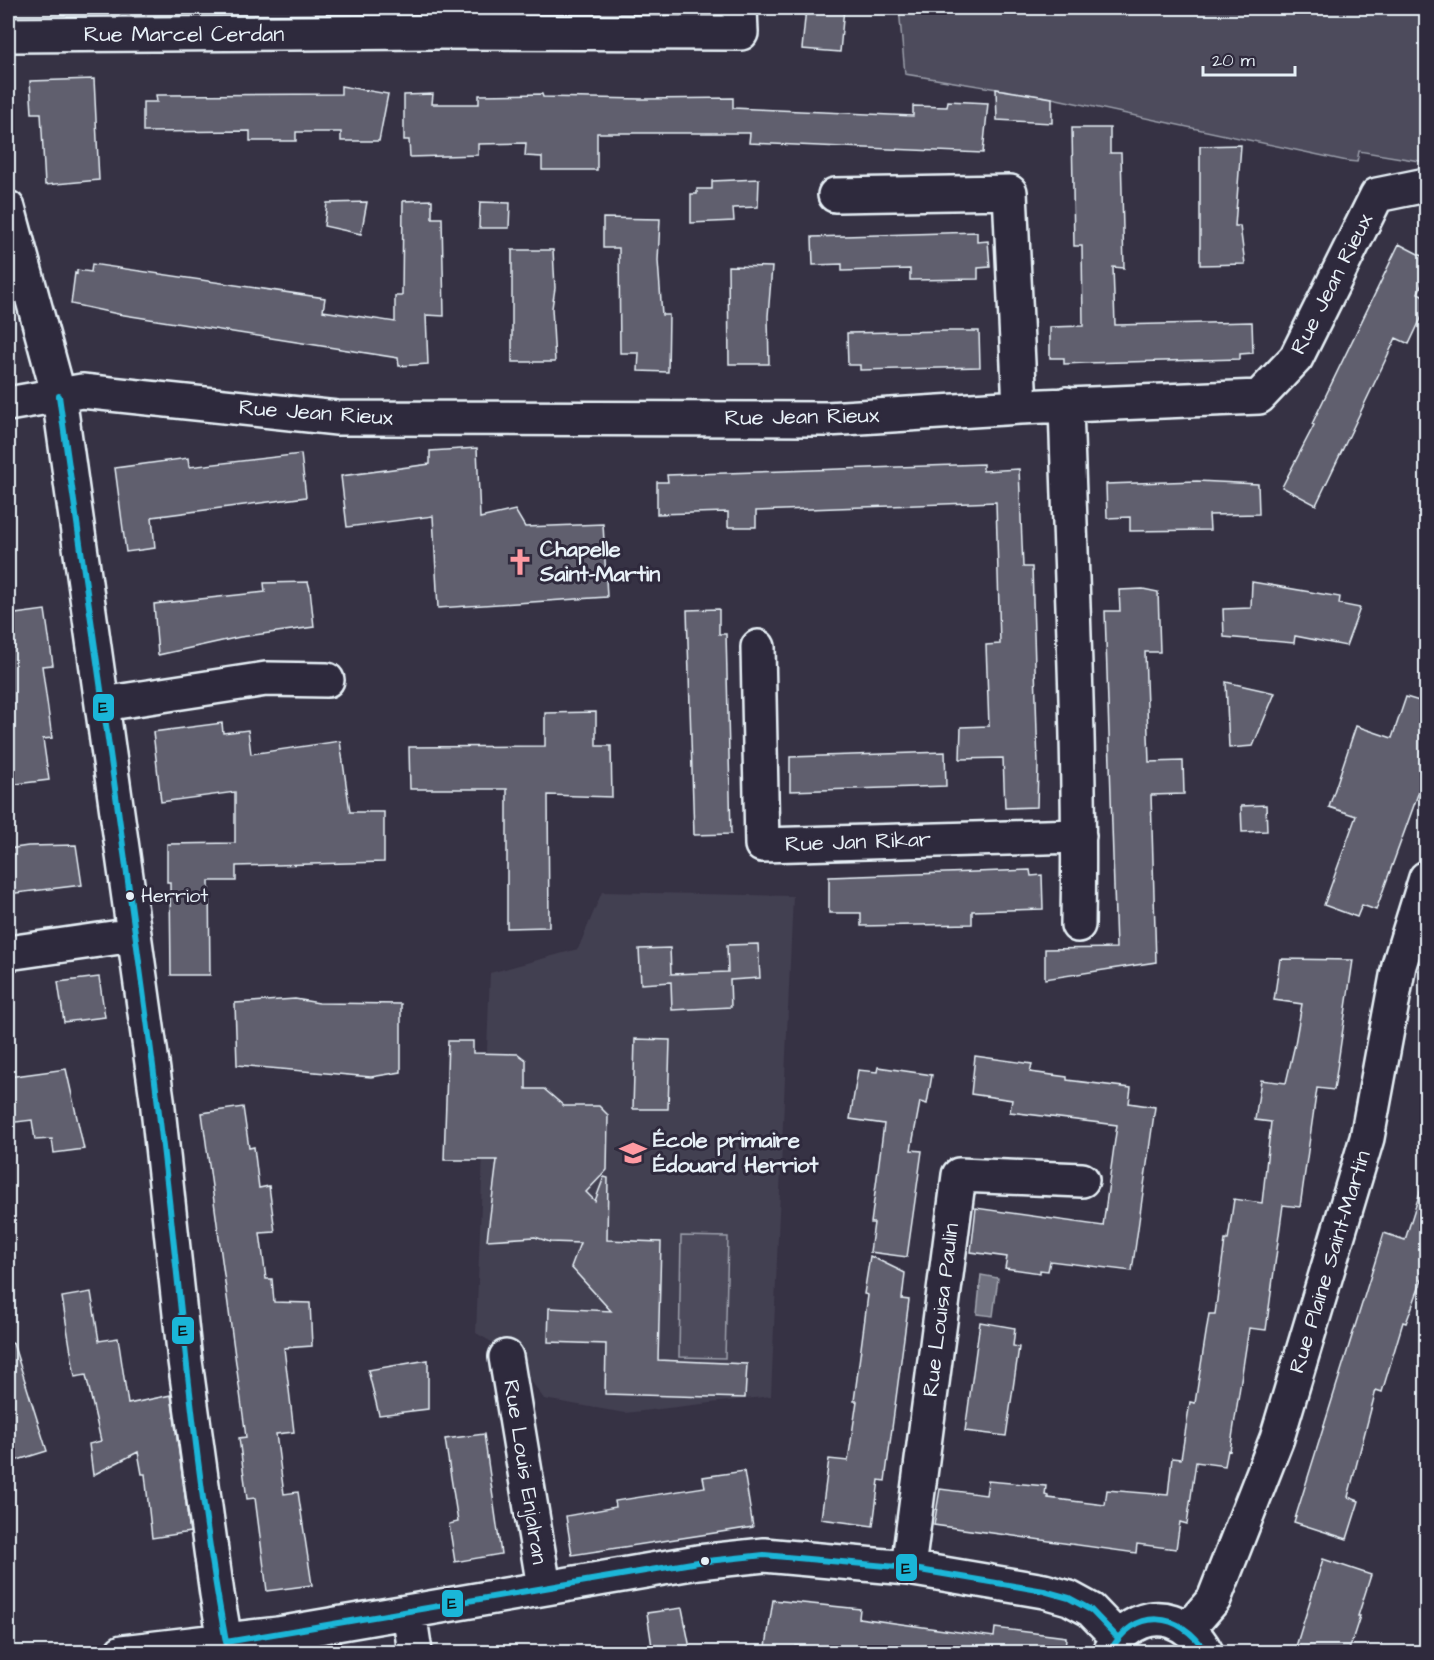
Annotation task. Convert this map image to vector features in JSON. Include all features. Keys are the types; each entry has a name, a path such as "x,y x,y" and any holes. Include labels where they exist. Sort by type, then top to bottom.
{"street":[{"name":"Rue Marcel Cerdan","path":"8,35 432,20 741,33 740,8"},
{"name":"Rue Jean Rieux","path":"8,404 82,391 337,418 827,419 1066,404 1259,397 1296,358 1377,195 1426,185"},
{"path":"835,195 1010,192 1020,407"},
{"path":"8,208 59,396 157,1099 185,1360 226,1647"},
{"path":"1066,404 1074,610 1079,836 1078,925"},
{"name":"Rue Jan Rikar","path":"758,647 762,845 1079,836"},
{"path":"103,704 266,679 327,680"},
{"name":"Rue Plaine Saint-Martin","path":"1114,1645 1126,1630 1146,1620 1168,1620 1197,1641 1277,1438 1367,1138 1399,965 1426,878"},
{"path":"8,953 134,935"},
{"name":"Rue Louisa Paulin","path":"908,1568 959,1174 1082,1180"},
{"name":"Rue Louis Enjalran","path":"506,1357 544,1587"},
{"path":"122,1653 226,1647 544,1587 698,1562 764,1555 908,1568 1044,1591 1069,1598 1091,1610 1114,1645"},
{"path":"410,1612 415,1653"}],"shaded area":[{"path":"899,8 1426,8 1426,162 1359,151 1357,162 1347,161 1052,98 905,74"},
{"name":"École primaire Édouard Herriot","path":"602,892 793,896 771,1396 625,1413 544,1399 511,1353 476,1333 490,973 578,949"},
{"path":"681,1236 728,1237 725,1358 679,1357"}],"water":[{"path":"981,1275 998,1278 993,1316 977,1314"}],"building":[{"path":"806,8 844,8 840,52 802,49"},
{"path":"94,79 99,180 45,185 41,113 32,113 30,81"},
{"path":"341,86 388,94 379,141 341,141 341,132 296,132 296,141 250,141 250,131 143,132 143,102 157,102 156,95 341,94"},
{"path":"996,89 1052,98 1052,123 997,120"},
{"path":"433,94 432,104 479,104 479,95 542,94 543,97 642,99 733,98 733,108 913,116 913,106 947,107 948,101 988,103 983,153 749,143 750,133 597,133 597,170 542,170 542,157 525,156 526,143 478,144 478,155 410,157 409,140 404,140 404,95"},
{"path":"1072,128 1110,128 1110,153 1121,153 1124,268 1113,267 1115,325 1252,322 1253,353 1240,354 1240,359 1064,364 1064,358 1050,358 1050,327 1083,326 1082,246 1074,246"},
{"path":"1241,145 1235,226 1240,226 1245,264 1200,265 1200,146"},
{"path":"759,179 758,207 733,208 734,221 691,223 691,194 697,194 697,189 712,189 712,181"},
{"path":"432,200 432,218 442,218 444,316 426,315 428,364 399,366 398,358 118,314 71,304 75,273 77,274 77,270 91,272 92,264 325,298 323,311 395,322 395,296 402,296 403,201"},
{"path":"367,202 361,234 324,226 327,203"},
{"path":"480,202 510,203 509,228 479,228"},
{"path":"603,218 660,219 658,261 662,315 669,315 668,372 638,371 639,353 620,353 619,248 603,248"},
{"path":"977,232 977,242 988,241 990,267 978,268 978,279 910,280 910,269 842,271 842,264 813,265 812,237"},
{"path":"1399,244 1426,258 1426,275 1418,293 1426,297 1426,308 1409,344 1396,338 1316,505 1282,487 1314,425 1312,424"},
{"path":"512,250 553,250 555,288 552,308 555,362 512,362"},
{"path":"728,266 772,267 768,316 769,364 729,364"},
{"path":"979,331 980,367 860,370 860,365 848,365 847,333"},
{"name":"Chapelle Saint-Martin","path":"477,448 480,518 515,510 525,527 603,524 607,597 438,608 433,516 347,527 341,476 430,464 430,451"},
{"path":"301,454 306,497 152,517 155,548 126,552 115,468 188,458 189,467"},
{"path":"983,464 983,471 1019,469 1023,567 1032,567 1038,766 1037,807 1005,808 1003,758 960,759 961,727 989,726 986,645 1000,644 996,502 756,511 756,527 728,527 728,512 657,514 657,482 668,482 667,475"},
{"path":"1197,481 1258,484 1259,514 1209,515 1210,530 1130,531 1130,517 1107,518 1106,484"},
{"path":"308,582 314,627 240,637 158,655 154,604 265,592 264,583"},
{"path":"1252,582 1340,597 1339,604 1360,608 1346,646 1295,636 1294,643 1224,637 1223,609 1251,608"},
{"path":"1143,589 1158,592 1160,652 1145,652 1149,762 1183,761 1184,794 1151,795 1156,962 1045,979 1045,949 1116,948 1105,611 1120,611 1119,590"},
{"path":"719,609 719,634 726,634 731,834 694,835 687,610"},
{"path":"45,610 53,665 42,666 52,738 43,739 49,780 8,785 8,615"},
{"path":"1226,682 1275,693 1253,746 1229,748"},
{"path":"1406,697 1426,703 1426,772 1376,910 1362,905 1357,917 1324,905 1356,816 1329,807 1356,726 1392,738"},
{"path":"596,712 596,746 611,746 612,797 548,795 549,927 507,928 507,789 410,789 409,747 545,746 545,713"},
{"path":"222,723 223,733 248,730 251,754 340,741 350,812 384,812 384,862 236,866 236,881 209,881 210,975 171,975 170,882 167,882 167,844 235,843 235,792 161,802 153,732"},
{"path":"945,752 946,786 790,791 790,757"},
{"path":"1266,805 1267,831 1242,832 1241,806"},
{"path":"76,845 82,885 8,894 8,849 28,846"},
{"path":"1030,870 1031,876 1042,875 1043,909 972,911 972,924 861,926 861,913 829,913 829,877"},
{"path":"758,944 760,978 730,980 731,1007 672,1010 671,982 641,984 639,949 670,948 671,974 728,972 727,945"},
{"path":"1280,959 1353,960 1334,1090 1317,1088 1300,1207 1283,1205 1266,1330 1249,1328 1230,1451 1228,1450 1225,1466 1196,1462 1187,1524 1180,1522 1176,1549 1137,1544 1136,1553 934,1525 940,1489 986,1495 988,1481 1046,1486 1045,1495 1048,1498 1105,1505 1107,1490 1168,1495 1172,1458 1181,1459 1190,1402 1195,1403 1209,1314 1215,1314 1225,1240 1228,1240 1234,1199 1262,1203 1271,1122 1255,1120 1261,1080 1286,1083 1302,1004 1274,1000"},
{"path":"99,977 105,1017 64,1022 58,982"},
{"path":"295,999 319,1003 401,1004 401,1072 371,1077 237,1065 235,1003"},
{"path":"635,1039 670,1040 668,1109 633,1109"},
{"path":"448,1041 473,1041 473,1053 518,1054 526,1060 526,1089 544,1089 564,1106 599,1106 608,1115 607,1170 586,1192 595,1201 604,1177 608,1178 607,1240 661,1242 658,1360 747,1364 745,1398 605,1394 606,1344 548,1342 549,1308 611,1311 571,1267 580,1243 550,1242 535,1237 487,1240 497,1160 444,1160"},
{"path":"975,1056 1032,1064 1030,1072 1067,1077 1067,1080 1131,1088 1129,1103 1155,1107 1132,1271 1050,1261 1048,1271 1040,1270 1040,1273 1005,1268 1007,1257 971,1252 976,1208 1103,1226 1117,1125 1010,1112 1012,1100 971,1094"},
{"path":"878,1067 932,1075 927,1104 920,1102 911,1150 922,1151 907,1257 870,1252 874,1223 871,1223 884,1124 850,1119 858,1070 877,1072"},
{"path":"66,1069 84,1149 54,1153 52,1139 35,1140 32,1120 8,1123 8,1077"},
{"path":"243,1107 249,1148 254,1147 259,1188 269,1186 275,1232 260,1233 266,1279 272,1279 274,1302 310,1303 312,1346 284,1348 294,1432 276,1434 284,1494 298,1492 312,1585 267,1591 255,1498 247,1499 239,1438 246,1437 202,1113"},
{"path":"1421,1189 1426,1190 1426,1269 1406,1323 1403,1322 1382,1392 1376,1390 1348,1497 1359,1501 1347,1539 1294,1522 1384,1233 1405,1240"},
{"path":"870,1256 905,1273 902,1299 909,1300 885,1481 879,1480 873,1526 821,1519 829,1459 848,1461 857,1401 854,1401 868,1295 864,1294"},
{"path":"91,1292 99,1341 118,1338 128,1404 171,1395 190,1532 152,1538 145,1474 142,1474 138,1452 93,1475 89,1444 101,1441 86,1375 75,1377 62,1297"},
{"path":"980,1322 1015,1328 1013,1346 1019,1347 1006,1436 965,1431"},
{"path":"13,1343 47,1451 8,1463 8,1344"},
{"path":"428,1360 428,1409 379,1415 368,1370"},
{"path":"484,1434 501,1554 455,1562 449,1524 458,1522 445,1439"},
{"path":"744,1471 753,1527 572,1555 566,1516 616,1507 615,1501 705,1487 703,1477"},
{"path":"1323,1559 1371,1575 1358,1616 1360,1616 1348,1653 1294,1653"},
{"path":"773,1600 860,1609 859,1618 994,1637 995,1628 1066,1637 1065,1653 826,1653 796,1646 795,1653 765,1653"},
{"path":"682,1608 691,1653 653,1653 647,1613"}],"transit line":[{"name":"E","path":"59,396 146,1009 195,1438 226,1642"},
{"name":"E","path":"226,1642 698,1562 764,1555 908,1568 1044,1591 1069,1598 1091,1610 1118,1638"},
{"name":"E","path":"1110,1652 1120,1637 1131,1627 1144,1621 1157,1619 1183,1628 1206,1652"}],"place":[{"name":"Chapelle Saint-Martin","path":"520,562"},
{"name":"Herriot","path":"130,896"},
{"name":"École primaire Édouard Herriot","path":"633,1153"}]}
